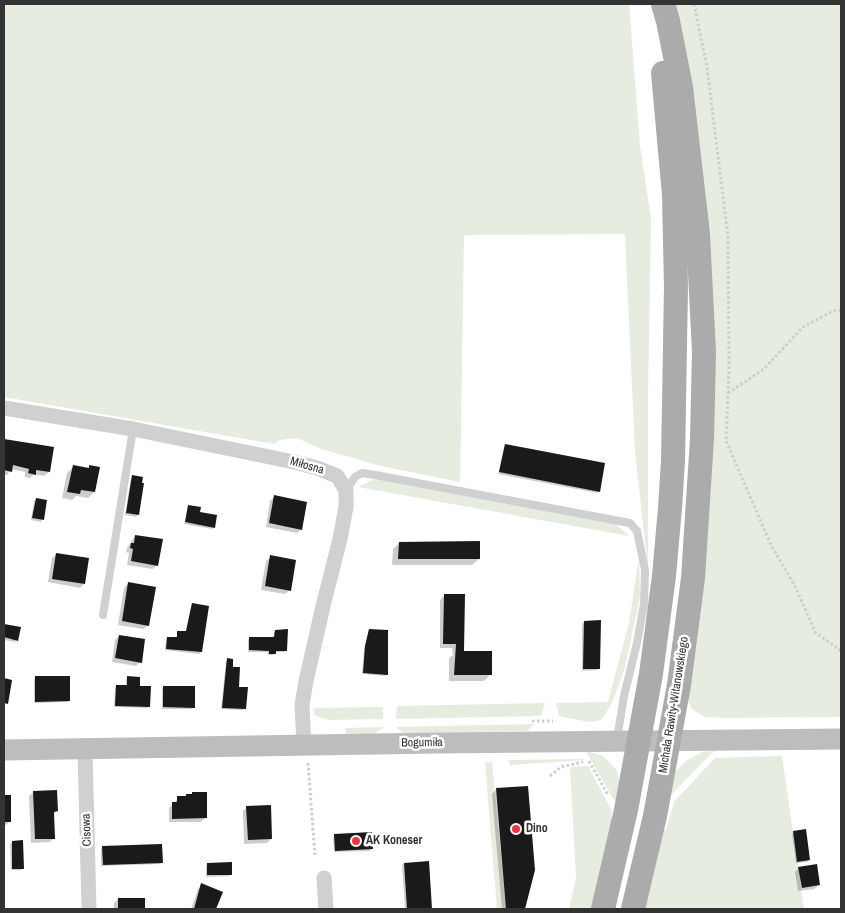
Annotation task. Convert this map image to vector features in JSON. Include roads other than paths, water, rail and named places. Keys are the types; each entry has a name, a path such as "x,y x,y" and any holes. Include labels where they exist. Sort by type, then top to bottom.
{"main road":[{"path":"603,909 620,838 628,741 658,624 673,461 676,286 674,195 658,24 658,4"},
{"name":"Michała Rawity-Witanowskiego","path":"633,909 669,740 685,643 699,499 702,439 704,352 698,234 681,87 663,4"}],"street":[{"name":"Miłosna","path":"4,408 133,429 317,468 337,476 346,490"},
{"path":"306,752 302,705 323,606 340,539 346,507 346,490"},
{"name":"Bogumiła","path":"4,750 306,752 628,741 841,738"},
{"name":"Cisowa","path":"84,750 89,909"},
{"path":"324,878 326,909"}],"lane":[{"path":"103,615 133,429"},
{"path":"346,490 355,477 362,473 630,524 637,531 645,570 644,604 618,729 628,741"}],"place":[{"name":"Dino","path":"516,829"},
{"name":"AK Koneser","path":"356,841"}]}
